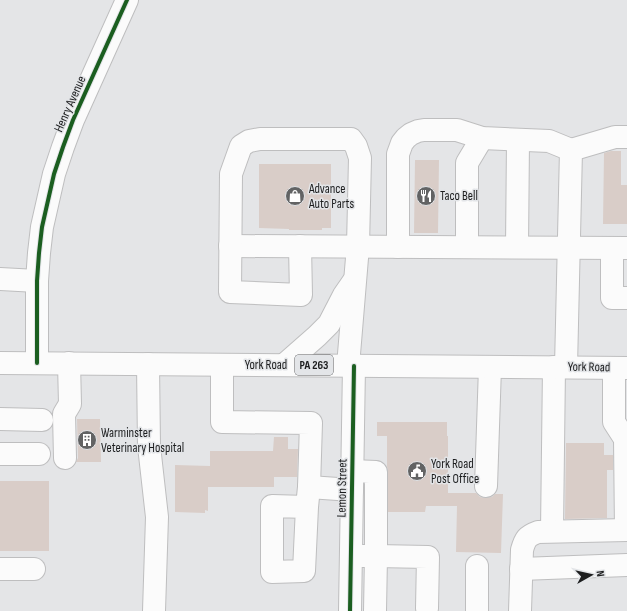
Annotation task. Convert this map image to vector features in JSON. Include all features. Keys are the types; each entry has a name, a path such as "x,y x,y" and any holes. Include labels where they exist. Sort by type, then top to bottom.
{"main road":[{"name":"Henry Avenue","path":"37,363 37,281 39,254 42,227 54,174 62,147 73,120 127,0"},
{"path":"398,247 398,154 402,143 411,134 424,130 457,130 482,138 549,141 571,150 615,137 627,137"},
{"path":"467,247 467,163 482,138"},
{"name":"Lemon Street","path":"230,246 231,174 241,146 249,141 260,139 351,139 356,146 360,158 358,246 351,366 352,481 350,611"},
{"path":"517,247 518,140"},
{"path":"545,532 569,248 571,150"},
{"path":"300,246 301,295 230,292 230,246 300,246 358,246 619,248 612,298 627,298"},
{"path":"284,365 329,324 355,277"},
{"path":"0,280 37,281"},
{"name":"York Road","path":"0,363 621,368"},
{"path":"65,458 64,414 70,404 69,363"},
{"path":"148,364 149,446 157,516 154,611"},
{"path":"222,365 222,422 311,423 308,497 376,472 375,611"},
{"path":"486,486 490,367"},
{"path":"520,611 522,550 524,541 531,534 545,532 626,530 625,439 614,422 621,368"},
{"path":"0,419 42,420"},
{"path":"0,454 39,454"},
{"path":"351,555 428,557 427,608"},
{"path":"521,569 627,565"},
{"path":"477,566 477,611"},
{"path":"0,569 34,569"}],"building":[{"path":"621,151 621,185 627,185 627,224 603,224 604,153"},
{"name":"Taco Bell","path":"415,160 439,160 438,233 414,233"},
{"name":"Advance Auto Parts","path":"259,164 331,164 331,228 322,228 322,230 289,230 259,228"},
{"name":"Warminster Veterinary Hospital","path":"77,419 100,419 101,462 76,462 78,458"},
{"name":"York Road Post Office","path":"377,422 447,422 448,493 476,493 480,497 485,498 492,497 495,494 503,494 501,553 456,552 457,506 426,506 425,512 388,512 387,436 377,436"},
{"path":"274,437 288,437 288,449 298,449 297,477 274,477 274,487 208,487 208,511 205,510 205,513 175,512 175,465 210,466 210,451 273,451"},
{"path":"566,443 604,443 604,455 613,455 613,470 607,470 607,518 565,519"},
{"path":"0,481 49,481 49,551 0,551"}],"cycle path":[{"path":"37,363 37,281 39,253 42,227 54,174 73,120 127,0"},
{"path":"350,611 354,366"}],"place":[{"name":"Advance Auto Parts","path":"295,196"},
{"name":"Taco Bell","path":"426,196"},
{"name":"Warminster Veterinary Hospital","path":"87,440"},
{"name":"York Road Post Office","path":"417,471"}]}
